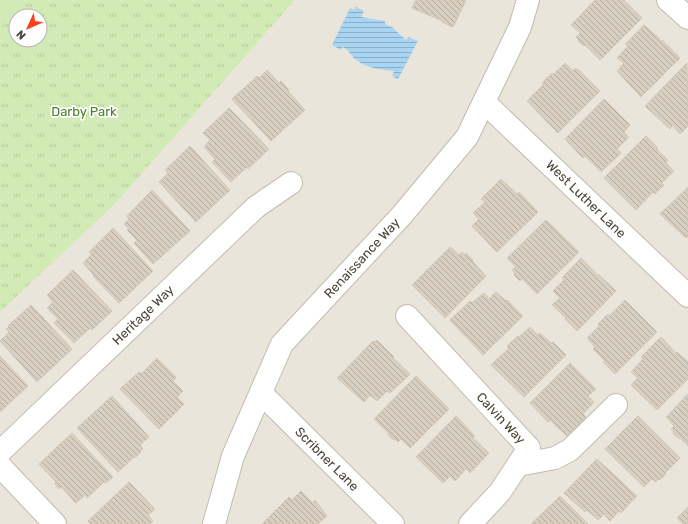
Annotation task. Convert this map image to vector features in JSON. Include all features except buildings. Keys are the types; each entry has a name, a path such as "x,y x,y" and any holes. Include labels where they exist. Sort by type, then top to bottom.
{"street":[{"name":"Renaissance Way","path":"214,524 233,456 282,344 412,203 467,137 520,27 528,0"},
{"path":"668,0 688,18"},
{"name":"West Luther Lane","path":"484,102 688,296"},
{"name":"Heritage Way","path":"0,452 256,207 291,183"},
{"name":"Calvin Way","path":"407,316 529,448 500,492 470,524"},
{"name":"Scribner Lane","path":"261,393 393,524"},
{"path":"518,465 555,458 570,450 616,405"},
{"path":"0,466 55,524"}],"shaded area":[{"path":"295,0 688,0 688,524 0,524 0,312 114,205"}],"green space":[{"name":"Darby Park","path":"0,0 295,0 114,205 0,312"},
{"path":"0,0 19,0 14,8 8,8 8,17 0,29"}],"water":[{"path":"356,7 364,11 361,17 385,21 385,24 392,27 406,40 408,37 418,41 398,79 392,76 394,71 365,65 356,60 344,48 342,47 341,50 332,45 350,8 354,10"}]}
